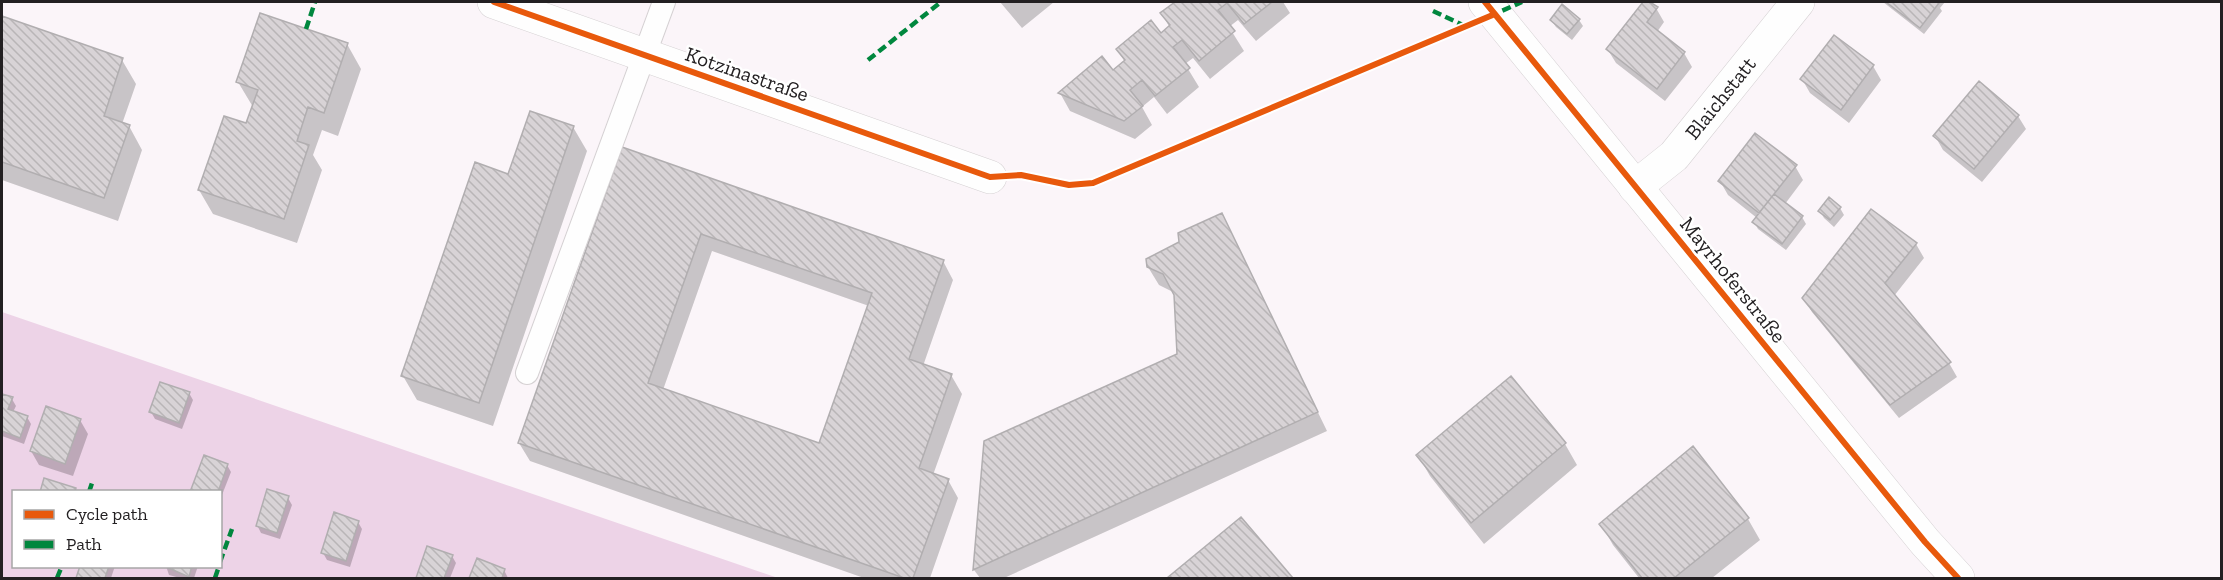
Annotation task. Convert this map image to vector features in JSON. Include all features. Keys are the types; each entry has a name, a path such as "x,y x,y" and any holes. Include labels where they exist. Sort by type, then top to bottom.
{"street":[{"name":"Kotzinastraße","path":"494,2 990,177"},
{"name":"Blaichstatt","path":"1635,187 1674,156 1798,2"},
{"name":"Mayrhoferstraße","path":"1483,6 1958,579"}],"lane":[{"path":"527,373 664,2"}],"shaded area":[{"path":"2,312 778,578 2,578"}],"building":[{"path":"1175,2 1272,2 1244,24 1227,3 1218,10 1235,31 1199,61 1182,40 1173,47 1190,68 1155,96 1142,80 1130,90 1143,106 1124,121 1058,93 1102,56 1113,70 1125,60 1116,49 1151,20 1161,33 1170,25 1160,13"},
{"path":"1643,2 1650,2 1658,7 1647,22 1685,52 1657,89 1606,49"},
{"path":"1886,2 1937,2 1939,3 1920,28"},
{"path":"1562,4 1580,19 1567,34 1550,20"},
{"path":"260,13 348,43 324,113 308,107 297,141 309,145 284,219 198,190 224,116 246,123 258,90 236,82"},
{"path":"2,16 123,58 104,116 130,125 104,198 2,162"},
{"path":"1834,35 1874,65 1841,110 1800,79"},
{"path":"1979,81 2019,115 1974,169 1933,136"},
{"path":"530,111 574,126 479,403 401,376 475,162 508,174"},
{"path":"1755,133 1797,165 1759,213 1718,181"},
{"path":"622,147 944,260 909,359 952,374 919,468 949,479 913,578 904,578 518,443","holes":["701,234 872,293 819,443 648,383"]},
{"path":"1774,194 1803,216 1782,244 1752,222"},
{"path":"1829,197 1841,207 1830,220 1818,211"},
{"path":"1871,209 1917,243 1885,283 1951,362 1890,405 1802,298"},
{"path":"1222,213 1318,412 973,570 984,441 1177,354 1174,295 1163,274 1147,267 1146,259 1179,242 1178,233"},
{"path":"1511,376 1566,443 1471,523 1416,455"},
{"path":"160,382 190,392 179,423 149,412"},
{"path":"2,394 13,397 8,409 28,416 20,438 2,431"},
{"path":"46,406 81,419 65,464 30,451"},
{"path":"1693,446 1749,518 1674,578 1642,578 1599,524"},
{"path":"204,455 228,464 219,490 191,490"},
{"path":"44,478 76,488 76,490 41,490"},
{"path":"267,489 289,496 277,533 256,526"},
{"path":"334,512 359,521 346,561 321,553"},
{"path":"1241,517 1293,578 1167,578"},
{"path":"427,546 453,555 444,578 416,578"},
{"path":"477,558 505,569 502,578 469,578"},
{"path":"79,568 108,568 105,578 76,578"},
{"path":"169,568 191,568 189,577"}],"marked path":[{"path":"306,29 315,2"},
{"path":"868,60 941,2"},
{"path":"1490,16 1522,2"},
{"path":"1433,11 1465,26"},
{"path":"90,490 92,483"},
{"path":"222,556 232,529"},
{"path":"57,578 61,568"},
{"path":"215,578 218,568"}],"cycle path":[{"path":"494,2 990,177 1021,175 1069,185 1093,183 1495,14"},
{"path":"1485,2 1925,542 1958,578"}]}
